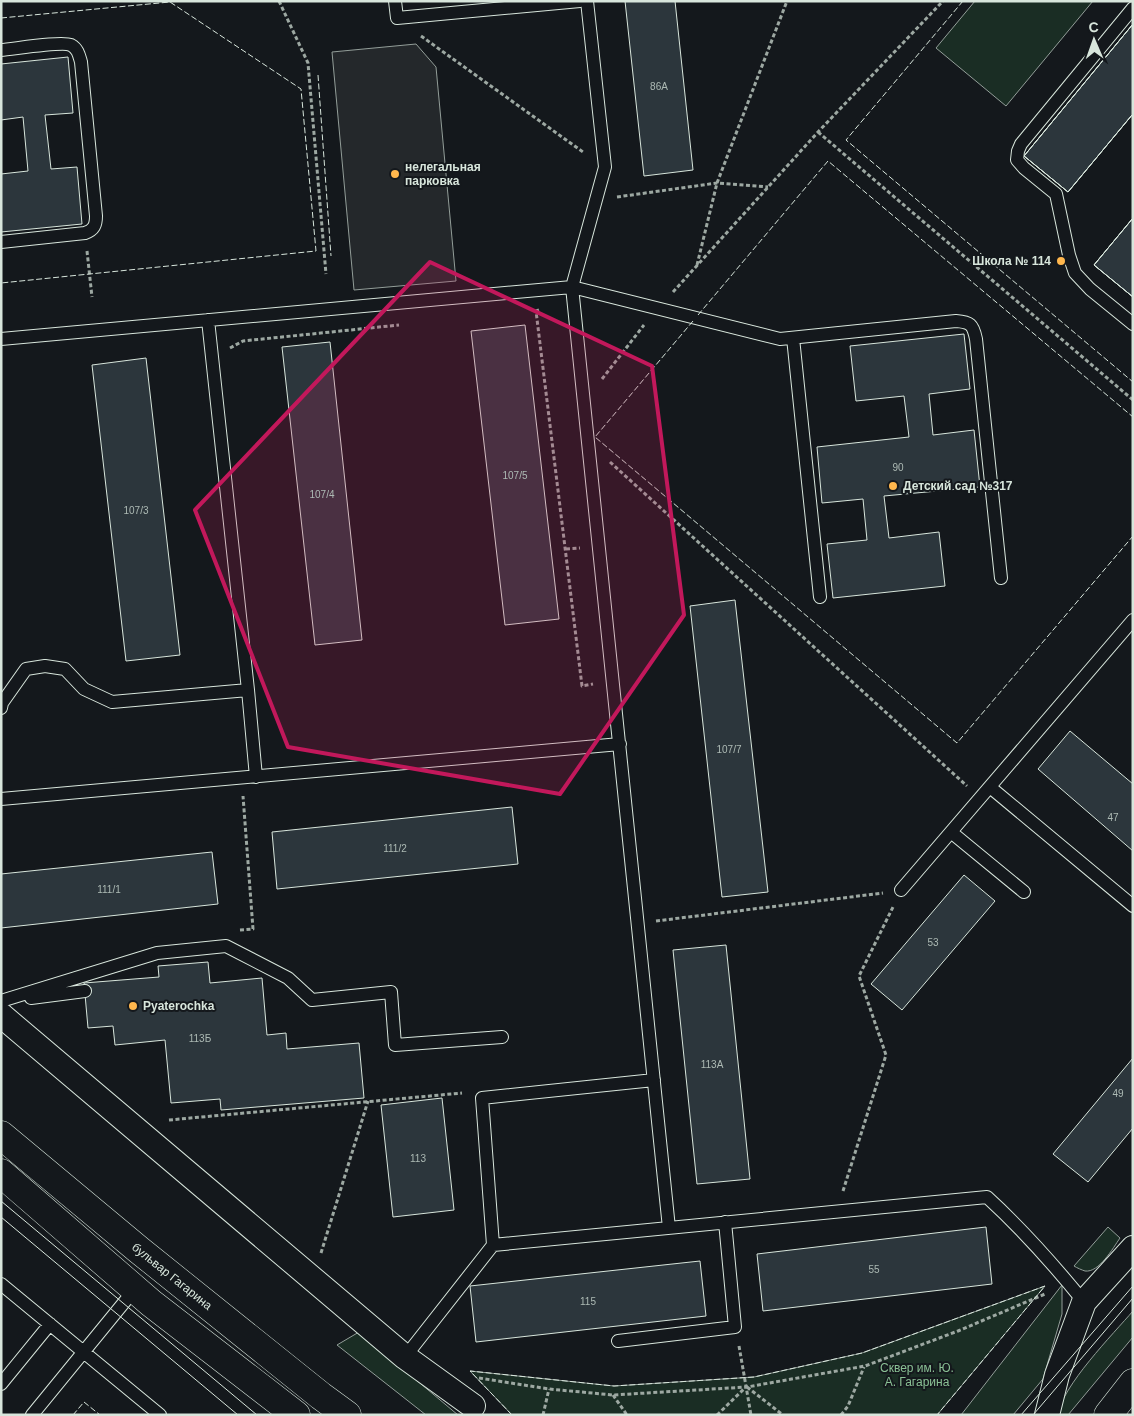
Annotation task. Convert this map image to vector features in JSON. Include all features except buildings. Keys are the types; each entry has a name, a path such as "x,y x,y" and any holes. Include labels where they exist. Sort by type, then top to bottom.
{"main road":[{"name":"бульвар Гагарина","path":"1,1135 164,1270 347,1415"},
{"path":"1,1173 151,1303 296,1415"},
{"path":"135,1289 164,1270"},
{"path":"1108,1415 1133,1383"}],"street":[{"path":"1,1015 405,1357 473,1406"},
{"path":"1047,1415 1057,1375 1084,1302 1133,1248"}],"lane":[{"path":"395,1 397,18 580,1"},
{"path":"586,1 605,168 572,287 669,1228"},
{"path":"1133,8 1021,144 1018,151 1018,160 1024,168 1056,194 1069,255 1075,273 1090,289 1133,324"},
{"path":"1,50 58,44 70,45 78,51 81,62 96,225 85,233 1,242"},
{"path":"1,339 572,287 780,339 956,321 967,322 974,328 1001,578"},
{"path":"208,320 256,777"},
{"path":"794,338 820,597"},
{"path":"901,890 1133,620"},
{"path":"1,708 2,703 26,669 45,666 65,669 84,689 112,702 248,690"},
{"path":"1,799 620,744"},
{"path":"990,787 1133,906"},
{"path":"951,832 1024,892"},
{"path":"1,1001 157,952 226,946 288,978 312,1000 391,992 395,1046 502,1037"},
{"path":"1,1001 85,991"},
{"path":"405,1357 493,1245 482,1098 654,1080"},
{"path":"493,1245 987,1197 1063,1276 1084,1302"},
{"path":"618,1341 736,1327 725,1222"},
{"path":"1,1284 160,1415"},
{"path":"32,1415 135,1289"},
{"path":"1,1384 50,1324"}],"path":[{"path":"279,1 308,63 326,274"},
{"path":"696,266 717,183 787,1"},
{"path":"584,401 658,308 818,132 943,1"},
{"path":"397,18 605,168"},
{"path":"818,132 1133,400"},
{"path":"596,200 717,183 768,187"},
{"path":"89,274 92,297"},
{"path":"527,312 536,311 572,287"},
{"path":"536,311 582,686"},
{"path":"229,348 243,341 399,325"},
{"path":"588,443 980,798"},
{"path":"235,930 253,929 241,778"},
{"path":"638,924 901,890"},
{"path":"837,1212 886,1055 859,976 901,890"},
{"path":"169,1120 467,1092 482,1098"},
{"path":"318,1261 368,1101"},
{"path":"473,1377 612,1395 747,1387 865,1366 958,1331 1045,1294"},
{"path":"736,1327 751,1415"},
{"path":"841,1415 848,1406 865,1366"},
{"path":"717,1415 747,1387"},
{"path":"747,1387 783,1415"},
{"path":"543,1415 549,1388"},
{"path":"612,1395 627,1415"}],"highlighted area":[{"path":"430,262 652,366 684,615 560,794 288,747 195,510"}],"green space":[{"path":"975,1 1093,1 1006,106 936,48"},
{"path":"1108,1227 1120,1238 1105,1259 1090,1271 1074,1266"},
{"path":"1062,1285 1062,1314 1043,1379 1013,1415 961,1415"},
{"name":"Сквер им. Ю. А. Гагарина","path":"1045,1286 937,1415 512,1415 470,1371 614,1386 754,1377 862,1353"},
{"path":"1133,1311 1133,1337 1068,1415 1058,1415 1061,1403 1078,1376"},
{"path":"359,1332 458,1415 426,1415 337,1345"}],"shaded area":[{"name":"нелегальная парковка","path":"416,44 436,67 456,281 354,290 332,52"}],"tram line":[{"path":"1,1201 257,1415"},
{"path":"1,1217 238,1415"},
{"path":"1021,1415 1133,1286"},
{"path":"1033,1415 1133,1298"}],"fence":[{"path":"963,1 846,140 1133,382"},
{"path":"1,18 170,2 301,89 316,251 1,283"},
{"path":"318,75 331,256"},
{"path":"698,315 828,161 1133,417"},
{"path":"693,321 595,437 957,743 1133,536"},
{"path":"512,1415 470,1371 614,1386 754,1377 862,1353 1045,1286 937,1415"},
{"path":"73,1415 84,1402 100,1415"}],"place":[{"name":"нелегальная парковка","path":"395,174"},
{"name":"Школа № 114","path":"1061,261"},
{"name":"Детский сад №317","path":"893,486"},
{"name":"Pyaterochka","path":"133,1006"}]}
